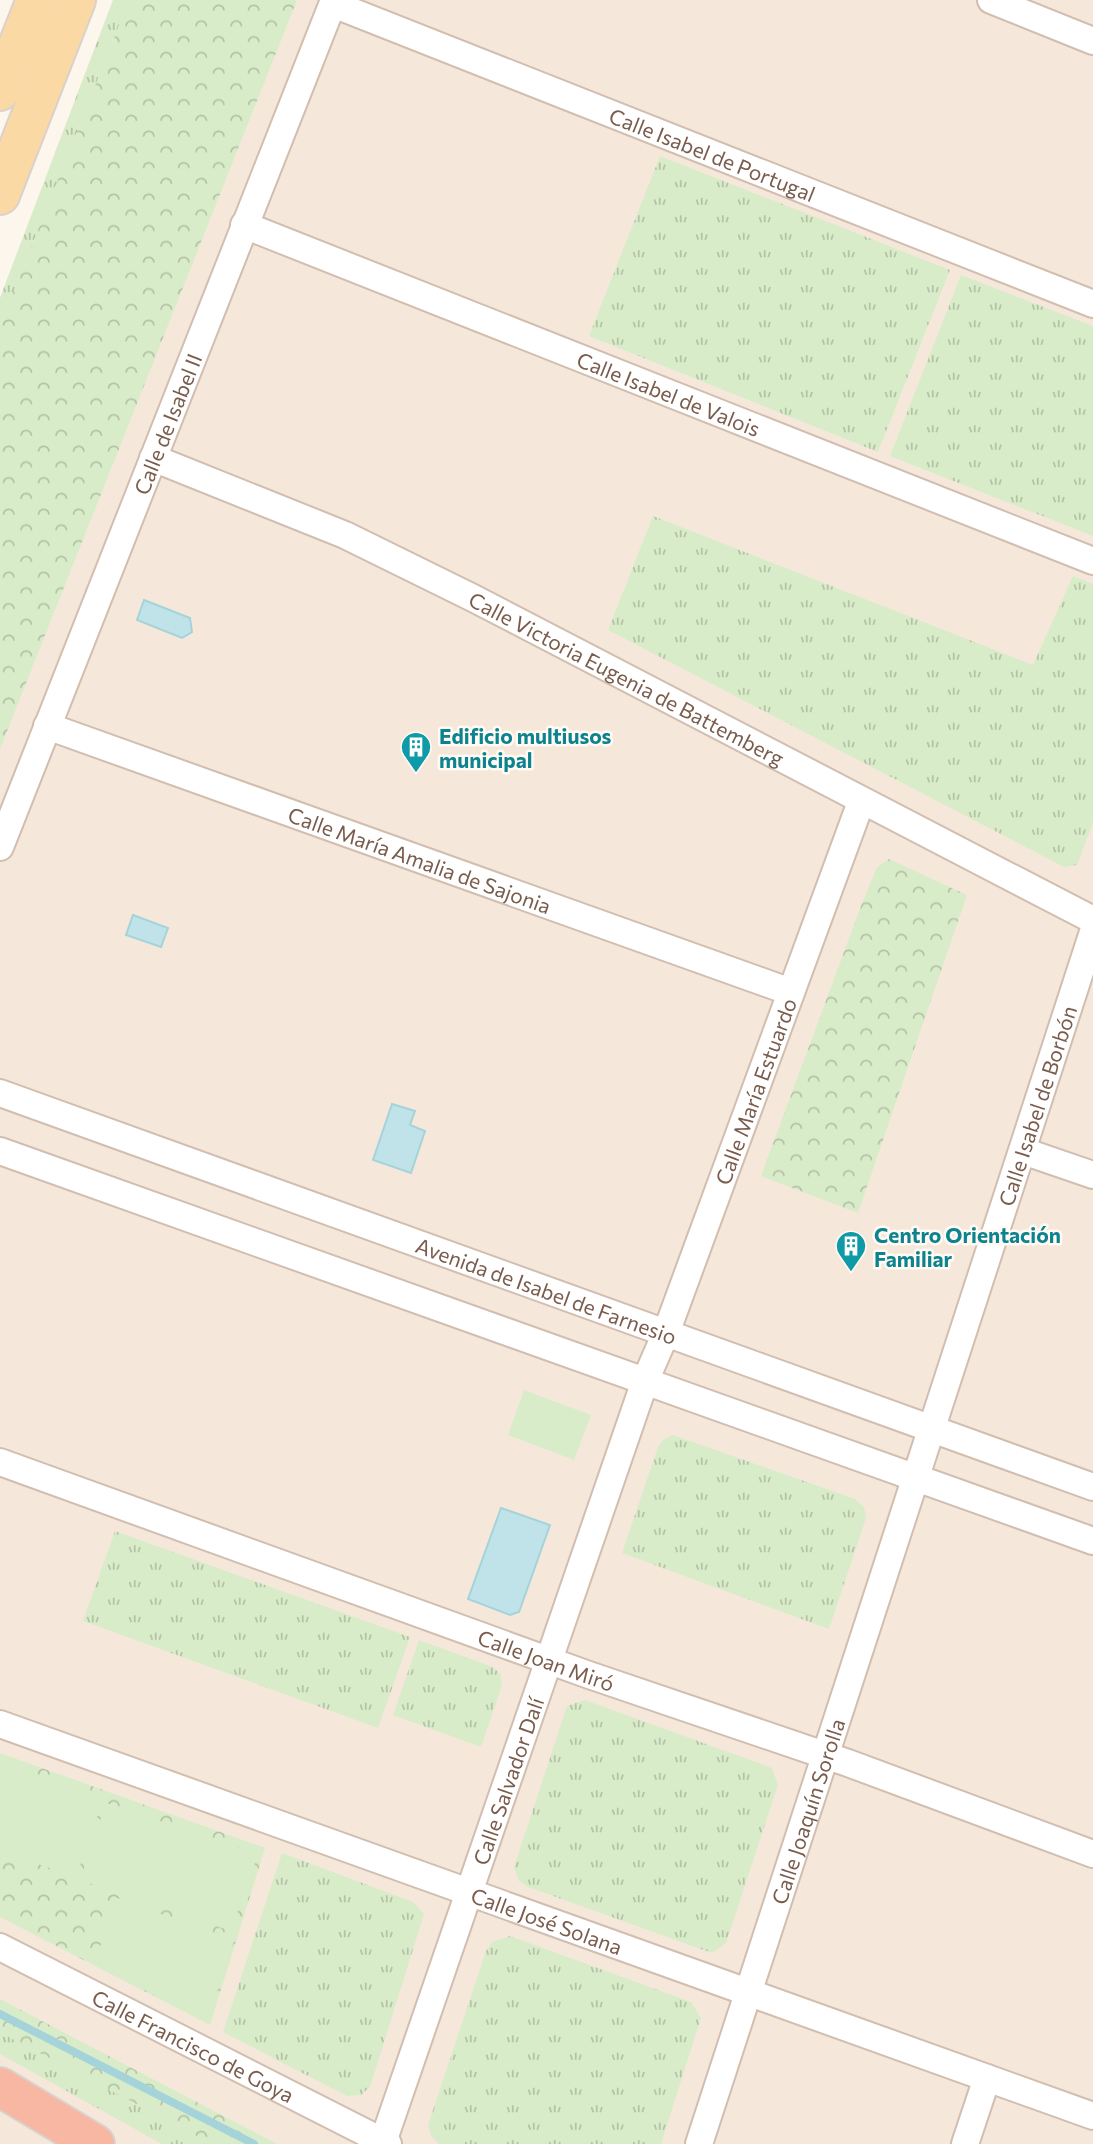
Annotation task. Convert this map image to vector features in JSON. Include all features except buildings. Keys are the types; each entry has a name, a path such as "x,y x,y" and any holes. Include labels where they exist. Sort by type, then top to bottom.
{"highway":[{"path":"0,2087 95,2144"}],"main road":[{"path":"0,91 34,0"},
{"path":"0,195 76,0"}],"street":[{"path":"0,67 34,0"},
{"path":"991,0 1093,41"},
{"name":"Calle de Isabel II","path":"0,847 334,2"},
{"name":"Calle Isabel de Portugal","path":"334,2 1093,304"},
{"name":"Calle Isabel de Valois","path":"244,225 1093,561"},
{"name":"Calle Victoria Eugenia de Battemberg","path":"153,458 345,535 473,598 861,802 1093,920"},
{"name":"Calle María Amalia de Sajonia","path":"47,726 791,992"},
{"name":"Calle María Estuardo","path":"645,1381 666,1334 861,802"},
{"name":"Calle Isabel de Borbón","path":"916,1478 1093,932"},
{"name":"Avenida de Isabel de Farnesio","path":"0,1093 1093,1488"},
{"path":"0,1151 1093,1542"},
{"path":"1023,1151 1093,1175"},
{"name":"Calle Salvador Dalí","path":"386,2143 645,1381"},
{"name":"Calle Joan Miró","path":"0,1462 549,1660 827,1755 1093,1854"},
{"name":"Calle Joaquín Sorolla","path":"699,2144 916,1478"},
{"name":"Calle José Solana","path":"0,1724 470,1890 748,1994 1093,2116"},
{"name":"Calle Francisco de Goya","path":"0,1947 386,2143"},
{"path":"965,2144 987,2078"}],"shaded area":[{"path":"113,0 1093,0 1093,2144 0,2144 0,298"}],"green space":[{"path":"113,0 129,0 0,326 0,298"},
{"path":"129,0 297,0 0,749 0,326"},
{"path":"660,156 950,270 878,452 589,336"},
{"path":"961,275 1093,326 1093,536 890,456"},
{"path":"653,516 1033,665 1073,576 1093,584 1093,822 1077,865 1064,867 608,630"},
{"path":"889,859 967,895 858,1213 761,1176 861,906 877,867"},
{"path":"524,1390 591,1415 574,1460 508,1435"},
{"path":"673,1435 855,1499 864,1507 866,1518 829,1629 622,1553 658,1447 663,1440"},
{"path":"115,1531 410,1637 378,1728 83,1621"},
{"path":"419,1640 493,1667 500,1674 502,1685 481,1747 393,1715"},
{"path":"585,1700 772,1768 778,1785 726,1943 712,1953 528,1887 519,1881 514,1867 567,1706"},
{"path":"0,1753 265,1848 210,2025 0,1917"},
{"path":"0,1761 104,1798 76,1877 0,1851"},
{"path":"106,1803 258,1854 231,1931 80,1880"},
{"path":"282,1853 413,1902 424,1914 370,2087 361,2095 347,2096 223,2032"},
{"path":"117,1898 234,1941 207,2022 94,1964"},
{"path":"510,1936 691,2002 701,2018 661,2144 439,2144 431,2136 428,2125 486,1951 492,1942"},
{"path":"0,1999 277,2144 212,2144 0,2032"},
{"path":"0,2032 212,2144 162,2144 0,2054"}],"water":[{"path":"144,600 190,618 192,632 182,638 137,620"},
{"path":"133,915 168,928 161,947 126,935"},
{"path":"392,1104 415,1111 410,1125 425,1131 411,1173 373,1160"},
{"path":"501,1508 550,1525 519,1612 510,1615 468,1599"}],"waterway":[{"path":"0,2014 254,2144"}],"place":[{"name":"Edificio multiusos municipal","path":"416,774"},
{"name":"Centro Orientación Familiar","path":"851,1273"}]}
